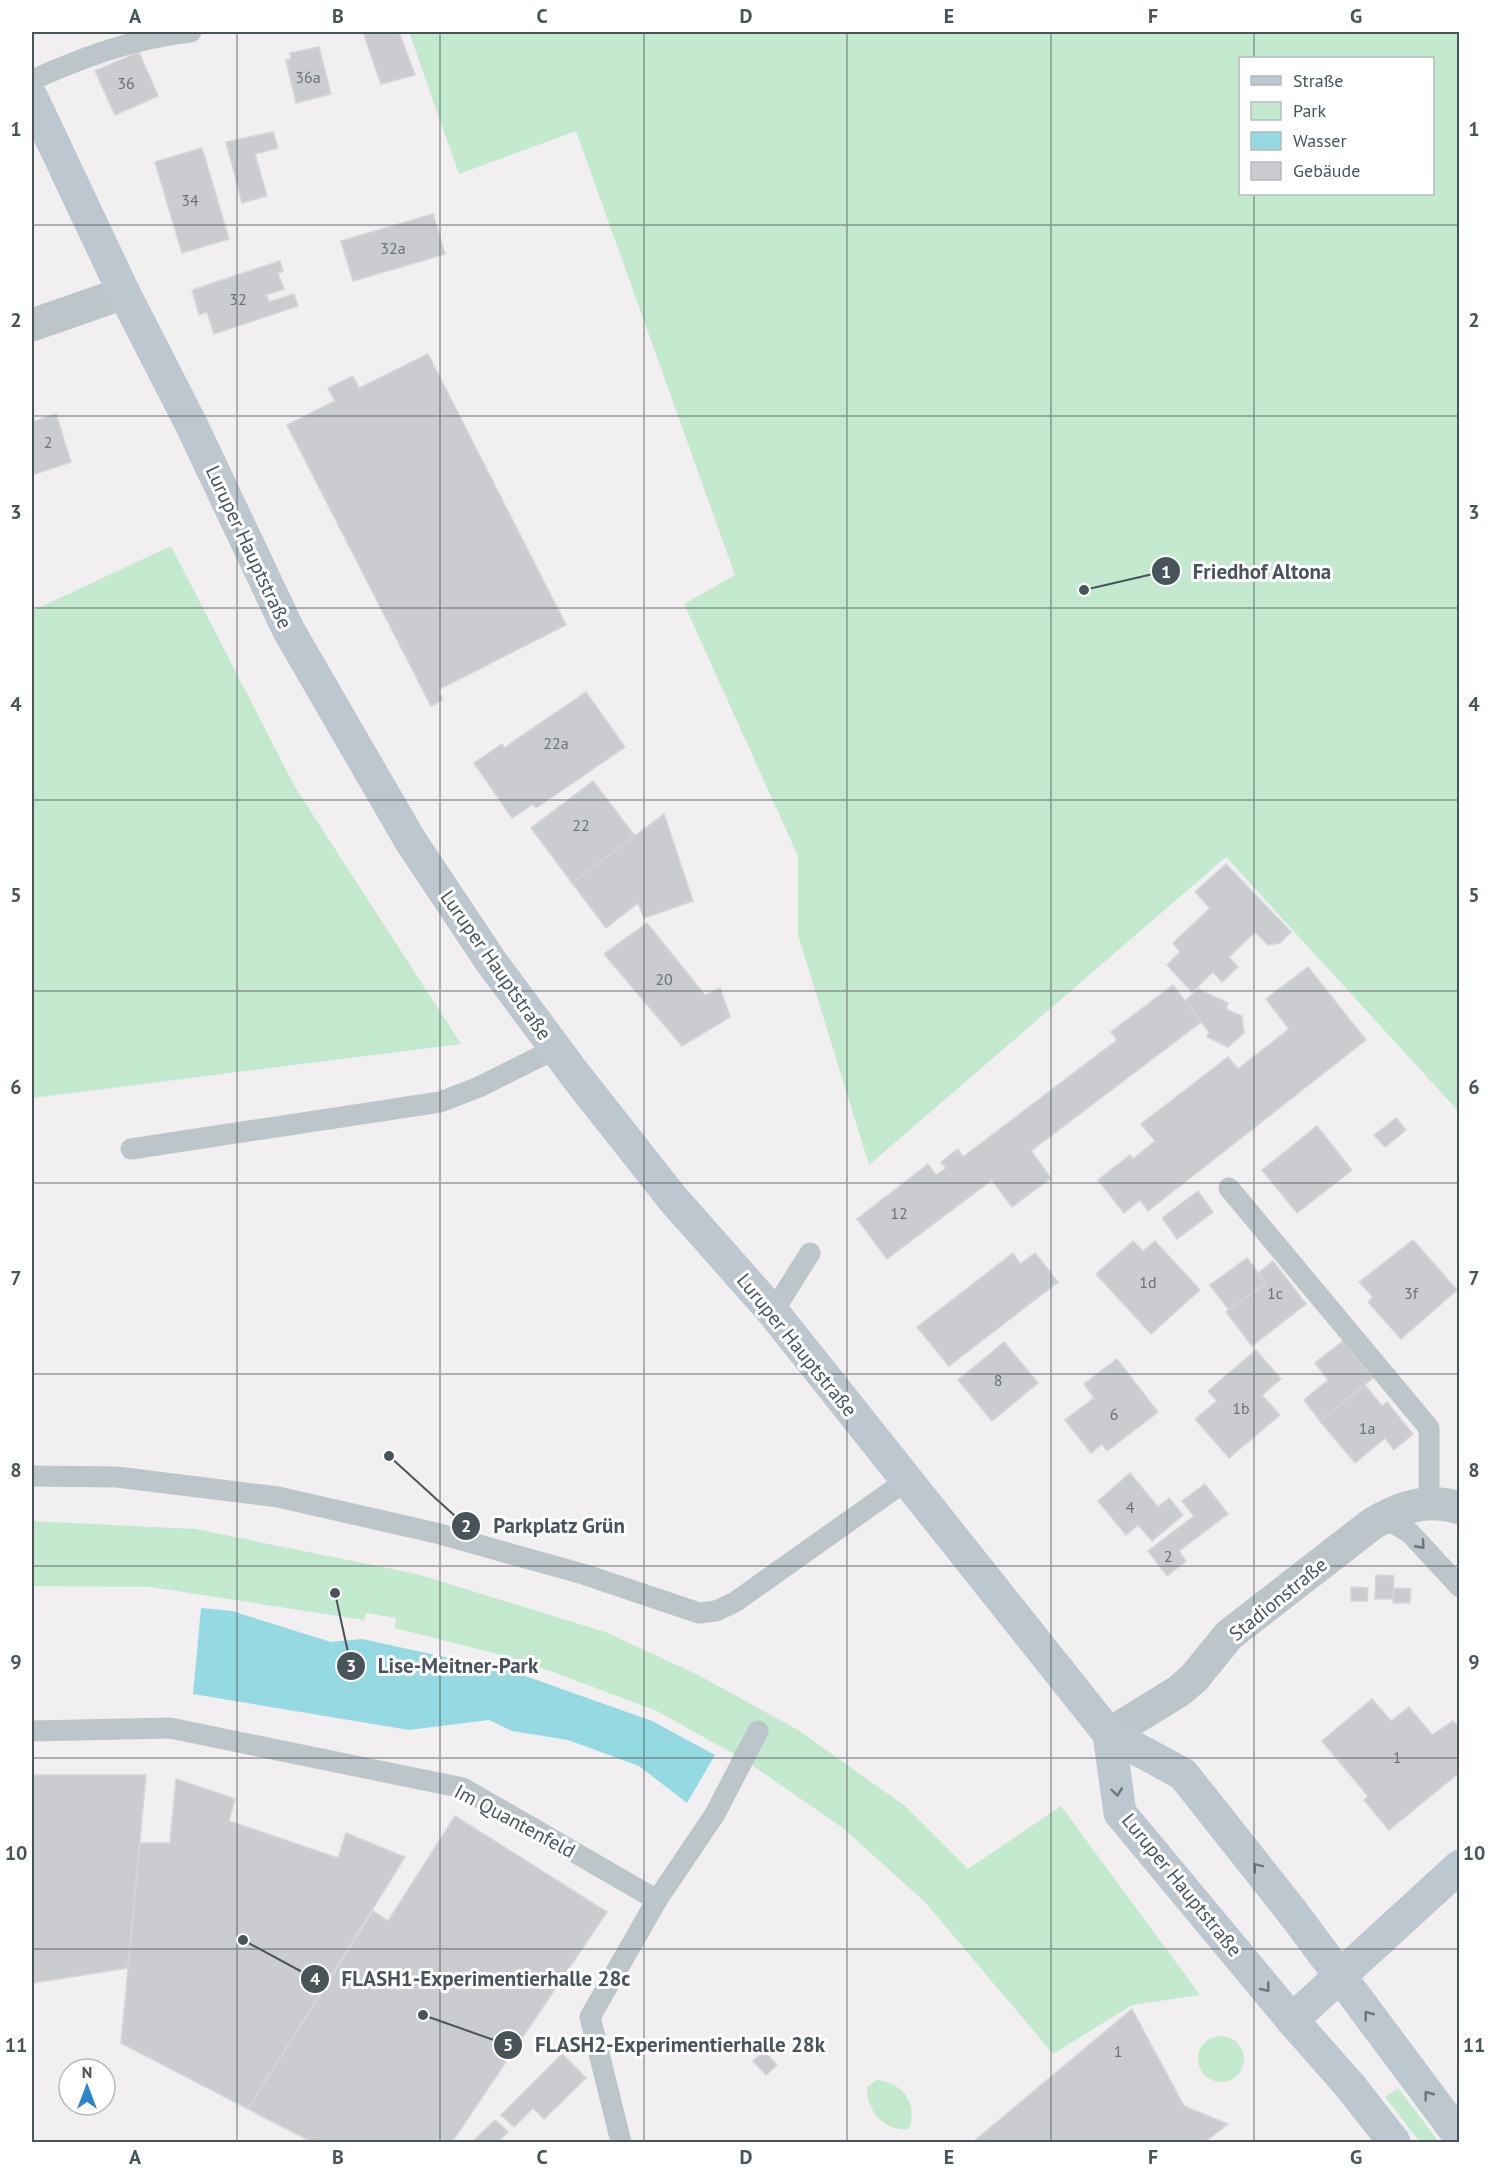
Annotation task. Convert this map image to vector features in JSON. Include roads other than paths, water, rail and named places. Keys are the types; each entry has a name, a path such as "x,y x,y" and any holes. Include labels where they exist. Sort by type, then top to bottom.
{"main road":[{"name":"Luruper Hauptstraße","path":"32,99 289,631 410,840 492,963 555,1049 673,1199 772,1312 1109,1734 1183,1774 1293,1913 1460,2137"},
{"name":"Luruper Hauptstraße","path":"1109,1734 1120,1813 1292,2020 1351,2086 1394,2142"},
{"path":"1292,2020 1460,1866"}],"street":[{"path":"32,325 124,293"},
{"name":"Stadionstraße","path":"1109,1734 1179,1691 1194,1678 1229,1635 1372,1524 1396,1509 1444,1505"}],"lane":[{"path":"32,80 96,52 160,35 191,32"},
{"path":"131,1149 440,1102 479,1087 555,1049"},
{"name":"Stadionstraße","path":"1229,1188 1429,1428 1444,1505"},
{"path":"772,1312 810,1253"},
{"path":"32,1476 117,1477 278,1497 436,1533 583,1574 699,1612 716,1611 735,1602 907,1480"},
{"path":"1372,1524 1393,1522 1410,1533 1460,1587"},
{"name":"Im Quantenfeld","path":"32,1731 170,1728 463,1788 657,1900"},
{"path":"621,2142 590,2017 657,1900 715,1814 758,1731"}],"water":[{"path":"201,1608 232,1611 331,1642 362,1639 514,1672 652,1721 715,1755 687,1803 639,1766 568,1740 512,1731 489,1720 409,1730 193,1694"}],"place":[{"name":"Friedhof Altona","path":"1084,590"},
{"name":"Parkplatz Grün","path":"389,1456"},
{"name":"Lise-Meitner-Park","path":"335,1593"},
{"name":"FLASH1-Experimentierhalle 28c","path":"243,1940"},
{"name":"FLASH2-Experimentierhalle 28k","path":"423,2015"}]}
